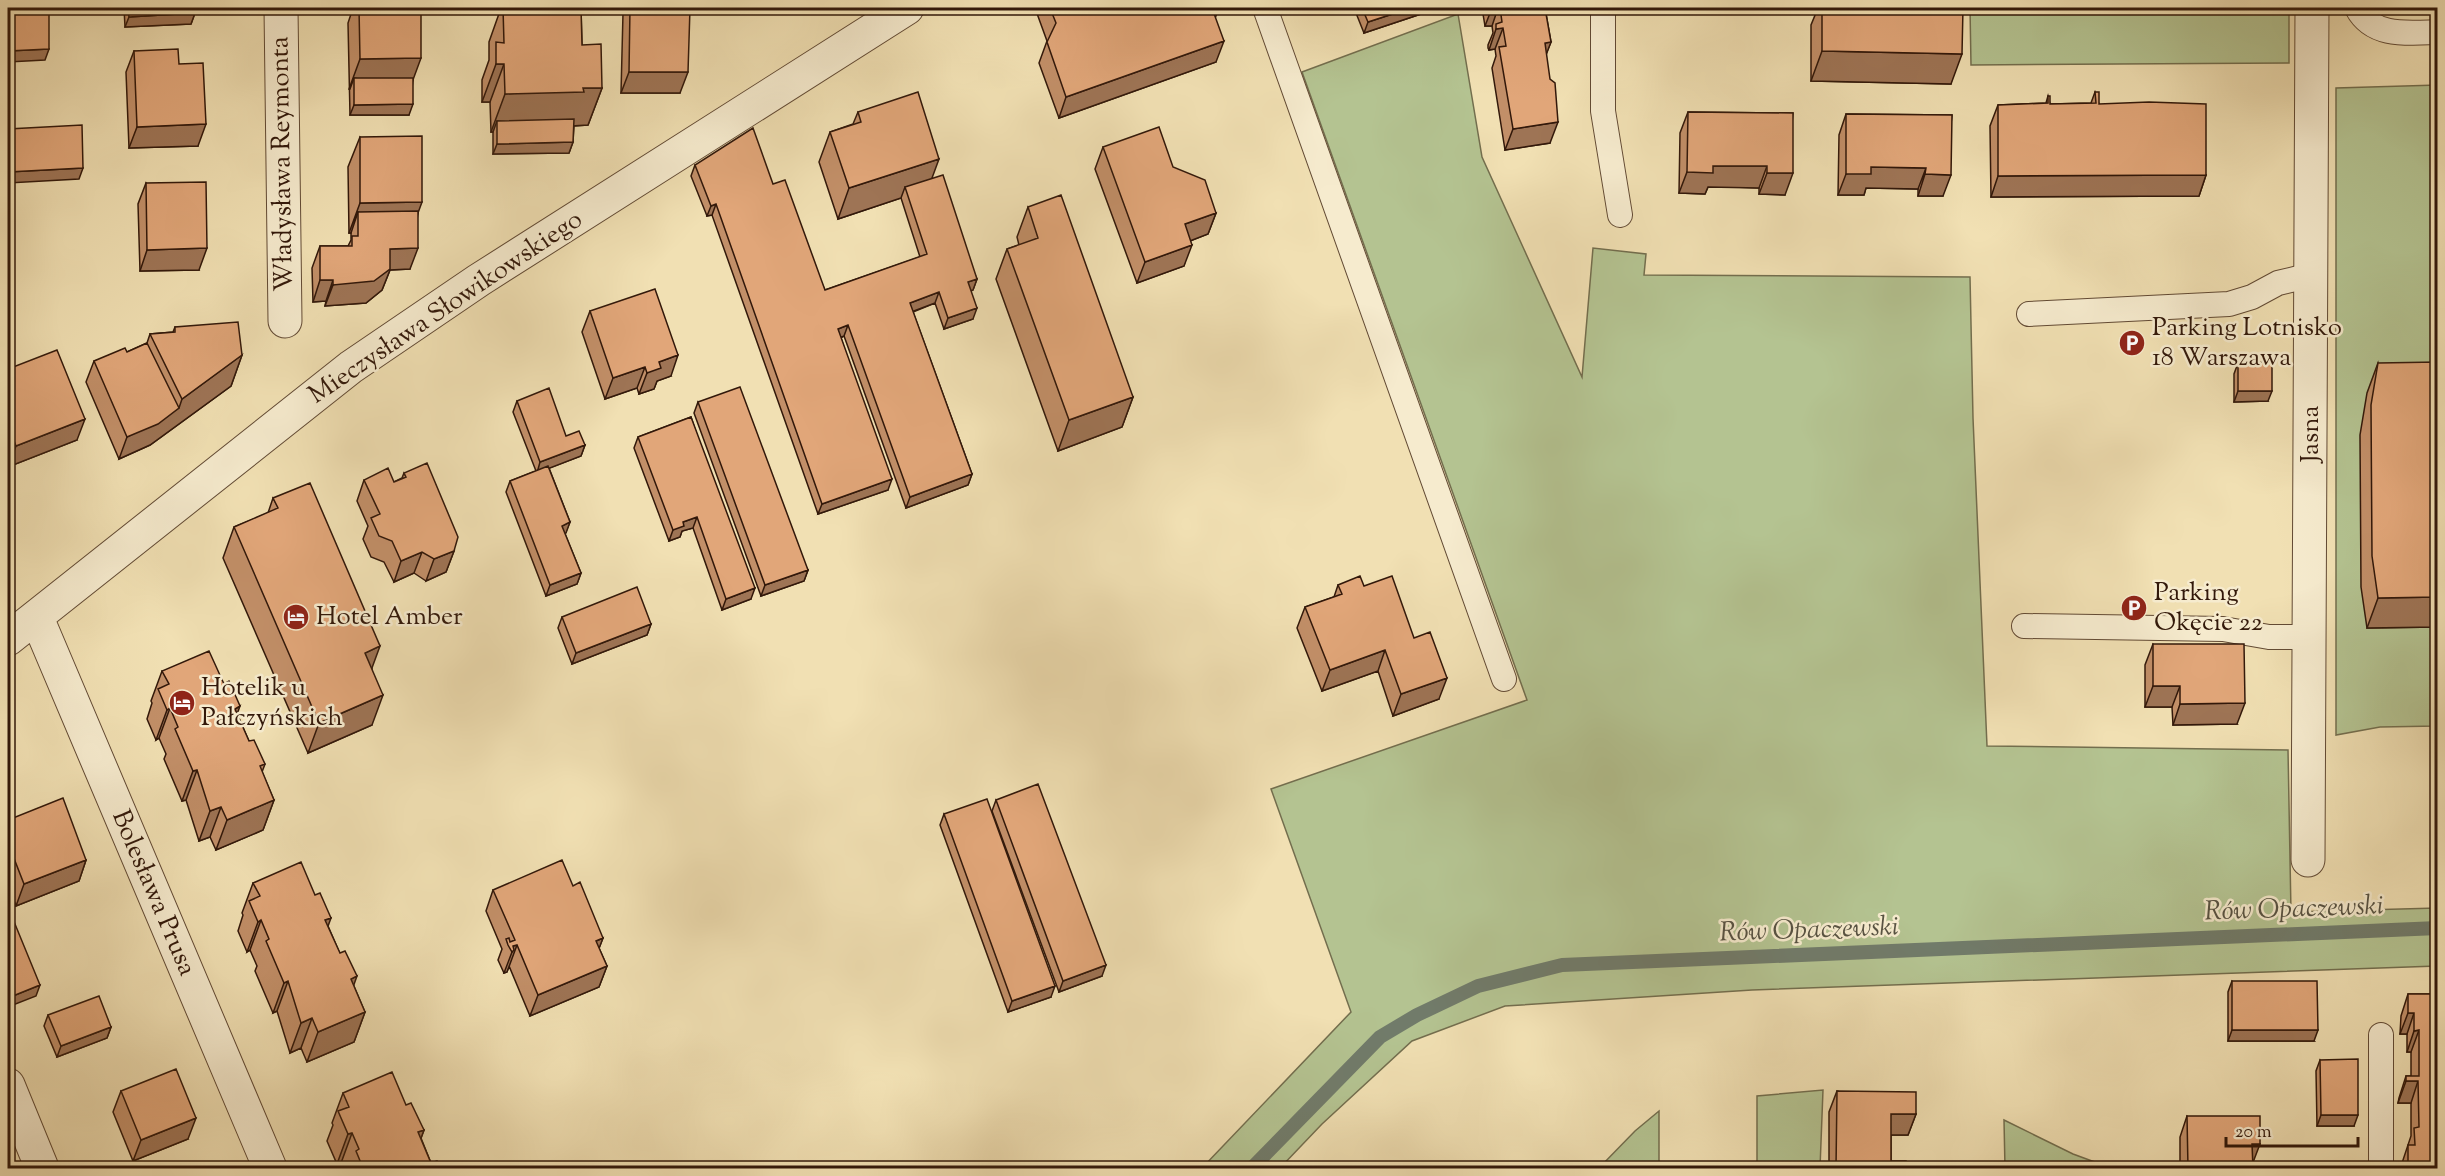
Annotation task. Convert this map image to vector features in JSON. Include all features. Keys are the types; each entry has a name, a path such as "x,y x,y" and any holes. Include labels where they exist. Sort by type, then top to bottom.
{"street":[{"name":"Władysława Reymonta","path":"281,8 285,321"},
{"name":"Mieczysława Słowikowskiego","path":"8,639 351,368 479,280 907,8"},
{"name":"Jasna","path":"2308,860 2312,8"},
{"name":"Bolesława Prusa","path":"37,618 270,1168"},
{"path":"8,1085 42,1168"}],"lane":[{"path":"1264,8 1504,679"},
{"path":"1603,8 1603,111 1620,215"},
{"path":"2356,8 2373,26 2386,31 2438,32"},
{"path":"2029,314 2229,304 2278,283 2311,275"},
{"path":"2024,626 2223,629 2270,637 2310,637"},
{"path":"2381,1035 2381,1168"}],"green space":[{"path":"1970,8 2289,8 2289,63 1971,65"},
{"path":"1458,14 1482,157 1582,377 1593,248 1646,254 1644,275 1970,277 1973,418 1987,746 2288,750 2291,912 2437,908 2437,966 1752,990 1505,1006 1412,1041 1322,1124 1280,1168 1202,1168 1351,1012 1271,789 1527,700 1302,72"},
{"path":"2438,85 2437,726 2380,727 2336,735 2336,88"},
{"path":"1823,1090 1820,1168 1757,1168 1757,1096"},
{"path":"1659,1111 1659,1168 1599,1168 1635,1131"},
{"path":"2004,1120 2073,1154 2111,1168 2005,1168"}],"building":[{"path":"8,8 49,8 49,49 8,51"},
{"path":"128,8 195,8 195,13 129,17"},
{"path":"359,8 421,8 421,58 360,59"},
{"path":"503,8 581,8 582,45 601,44 602,88 583,88 584,92 505,94 504,64 496,64 496,42 504,43"},
{"path":"630,8 690,8 688,72 629,72"},
{"path":"1050,8 1212,8 1224,41 1066,97 1047,42 1056,23"},
{"path":"1362,8 1411,8 1368,22"},
{"path":"1500,8 1545,8 1551,42 1545,43 1550,79 1555,83 1558,122 1513,129 1499,47 1506,46 1503,28 1496,29 1496,24 1502,22"},
{"path":"1822,8 1963,8 1962,54 1822,51"},
{"path":"178,49 179,64 203,63 206,124 137,127 134,51"},
{"path":"354,78 413,78 413,104 354,105"},
{"path":"918,92 939,159 849,188 830,132 861,122 858,112"},
{"path":"2095,92 2099,92 2099,104 2149,102 2206,104 2206,175 1998,176 1998,105 2048,103 2048,96 2050,96 2050,104 2096,103"},
{"path":"1688,112 1793,113 1793,173 1767,173 1767,166 1713,166 1713,173 1687,172"},
{"path":"1846,114 1952,115 1951,175 1925,174 1926,168 1871,167 1871,174 1846,174"},
{"path":"574,119 573,142 497,144 497,121"},
{"path":"82,125 83,168 8,172 8,129"},
{"path":"1159,127 1173,167 1205,180 1216,213 1185,224 1192,245 1145,262 1103,147"},
{"path":"753,128 773,184 785,180 825,290 927,254 905,187 943,175 977,279 968,282 977,308 948,318 939,292 910,303 972,474 910,497 848,325 838,329 892,479 822,504 716,204 711,206 695,165"},
{"path":"422,136 422,202 360,203 360,137"},
{"path":"206,182 207,248 147,250 146,183"},
{"path":"1061,195 1133,397 1069,420 1007,249 1038,238 1028,207"},
{"path":"418,211 418,248 390,249 390,269 374,281 333,285 333,280 320,280 320,246 352,246 352,236 358,236 358,212"},
{"path":"655,289 678,355 659,362 661,368 647,373 645,367 613,378 590,311"},
{"path":"238,322 242,355 182,399 150,334 175,332 175,327"},
{"path":"147,343 179,408 158,424 127,437 94,361 125,348 127,352"},
{"path":"57,350 85,419 16,446 8,425 8,369"},
{"path":"2272,362 2272,391 2238,391 2238,363"},
{"path":"2438,362 2438,597 2378,598 2372,556 2371,405 2378,363"},
{"path":"740,387 808,570 765,585 698,402"},
{"path":"549,388 566,436 579,431 585,445 540,462 517,401"},
{"path":"691,417 755,588 726,599 697,517 683,522 684,526 673,530 638,437"},
{"path":"427,463 458,537 454,551 434,559 422,552 401,561 392,541 379,536 371,518 380,514 364,480 388,468 394,482 406,477 404,473"},
{"path":"548,466 570,522 562,526 581,573 550,585 510,481"},
{"name":"Hotel Amber","path":"310,483 380,646 365,653 383,695 319,723 234,527 278,508 273,498"},
{"path":"1360,576 1364,586 1392,576 1414,638 1430,632 1447,678 1401,694 1385,650 1330,670 1305,607 1342,594 1338,585"},
{"path":"637,587 651,624 576,653 562,617"},
{"path":"2153,644 2244,644 2245,703 2180,704 2180,686 2153,686"},
{"path":"209,651 224,684 229,681 240,706 235,709 249,741 254,740 265,764 260,766 274,800 227,820 221,807 210,811 197,770 193,771 175,729 178,727 170,708 167,710 158,689 169,684 162,671"},
{"path":"1038,784 1106,965 1063,981 996,800"},
{"path":"63,798 86,860 24,884 8,843 8,820"},
{"path":"987,799 1055,986 1012,1001 944,814"},
{"path":"562,860 573,886 580,882 603,938 596,941 607,966 538,995 517,945 513,946 512,952 508,945 506,939 509,938 510,942 515,940 493,890"},
{"path":"301,862 315,895 320,893 331,918 325,920 340,953 345,951 357,976 351,979 365,1012 318,1032 312,1018 301,1023 288,981 284,983 266,941 269,939 261,920 258,922 249,901 260,896 253,883"},
{"path":"8,907 40,985 8,998"},
{"path":"2232,981 2317,981 2318,1030 2232,1030"},
{"path":"2408,994 2438,994 2438,1164 2408,1164 2408,1145 2415,1145 2414,1128 2419,1127 2418,1081 2406,1081 2406,1076 2419,1076 2419,1030 2414,1031 2414,1013 2408,1013"},
{"path":"99,996 111,1027 61,1046 48,1015"},
{"path":"2358,1059 2358,1115 2321,1115 2320,1060"},
{"path":"176,1069 196,1118 141,1140 121,1091"},
{"path":"392,1072 406,1105 411,1103 424,1130 418,1132 431,1163 437,1161 440,1168 363,1168 356,1151 359,1149 352,1133 348,1134 338,1111 349,1107 343,1093"},
{"path":"1837,1091 1916,1092 1916,1114 1891,1114 1891,1161 1906,1161 1906,1168 1836,1168"},
{"path":"2187,1116 2260,1116 2260,1144 2252,1144 2253,1168 2188,1168"}],"waterway":[{"name":"Rów Opaczewski","path":"1252,1168 1380,1037 1417,1015 1478,986 1562,965 2438,928"}],"place":[{"name":"Parking Lotnisko 18 Warszawa","path":"2132,343"},
{"name":"Parking Okęcie 22","path":"2134,608"},
{"name":"Hotel Amber","path":"296,617"},
{"name":"Hotelik u Pałczyńskich","path":"182,703"}]}
